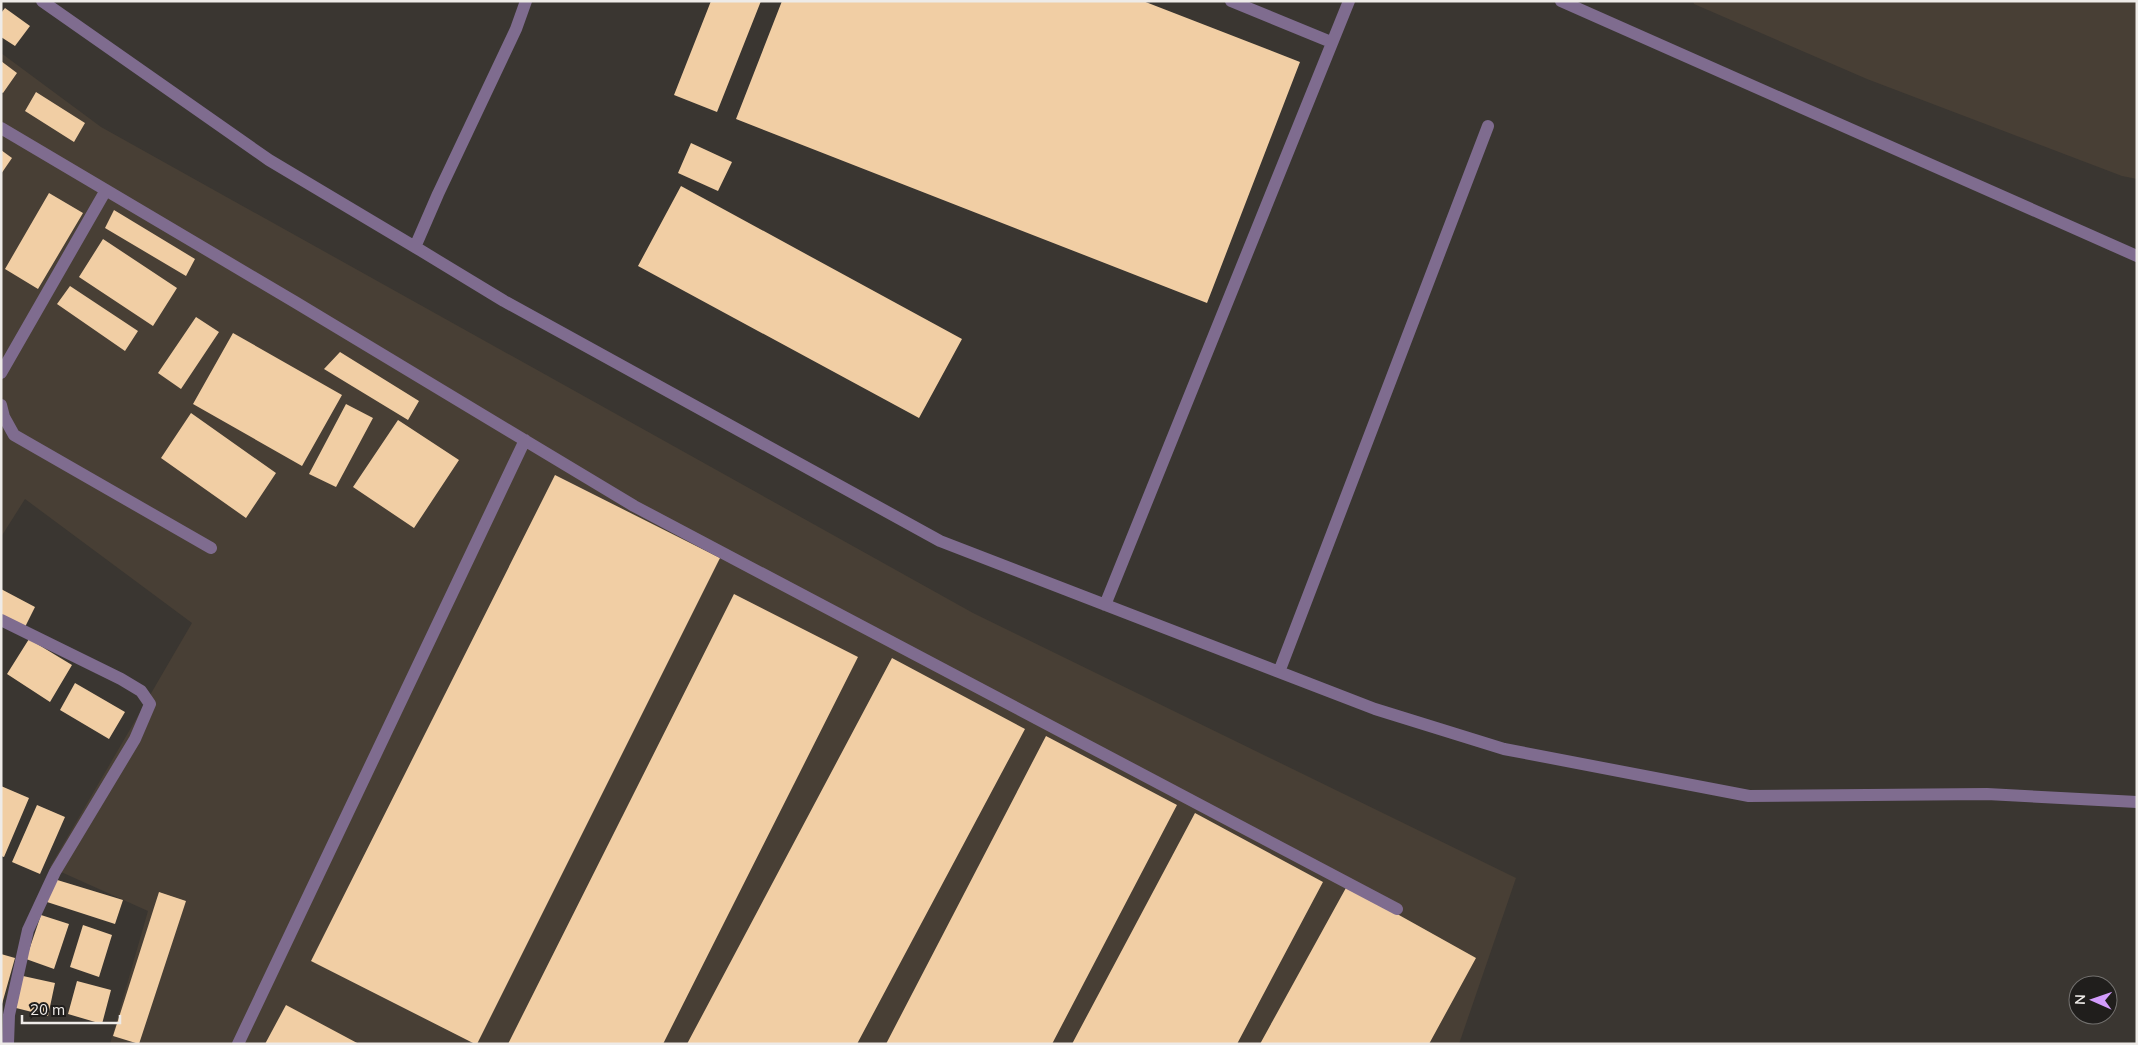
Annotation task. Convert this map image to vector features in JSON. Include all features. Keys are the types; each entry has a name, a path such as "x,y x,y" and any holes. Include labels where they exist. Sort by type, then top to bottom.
{"street":[{"path":"42,1 269,160 504,301 940,541 1375,709 1504,749 1749,796 1987,794 2137,802"},
{"path":"415,246 516,29 526,1"},
{"path":"1231,1 1331,42"},
{"path":"1105,605 1349,1"},
{"path":"1562,1 2137,256"},
{"path":"1279,672 1488,126"},
{"path":"1,128 634,506 1397,910"},
{"path":"1,373 106,190"},
{"path":"1,405 4,417 14,435 211,548"},
{"path":"238,1044 525,440"},
{"path":"1,620 121,679 141,691 150,704 135,739 55,872 28,930 9,1015 8,1044"}],"shaded area":[{"path":"1693,1 2137,1 2137,179 2122,176 1867,79 1694,4"},
{"path":"1,53 101,127 973,613 1516,878 1459,1044 110,1044 148,911 50,867 192,623 25,499 1,537"}],"building":[{"path":"711,1 761,1 717,112 674,95"},
{"path":"782,1 1143,1 1300,62 1207,303 736,119"},
{"path":"5,8 30,26 15,46 1,37 1,13"},
{"path":"1,61 17,73 3,93 1,92"},
{"path":"36,92 85,123 74,142 25,111"},
{"path":"691,143 732,162 718,191 678,173"},
{"path":"1,150 12,158 1,174"},
{"path":"681,186 962,339 919,418 638,266"},
{"path":"49,193 83,213 38,289 5,269"},
{"path":"114,210 195,259 186,276 105,228"},
{"path":"103,239 177,288 153,326 79,277"},
{"path":"70,286 138,331 125,351 57,304"},
{"path":"196,317 219,332 181,389 158,373"},
{"path":"233,333 342,395 302,466 193,404"},
{"path":"340,352 419,401 408,420 324,369"},
{"path":"346,404 373,418 336,487 309,474"},
{"path":"191,413 276,473 246,518 161,458"},
{"path":"398,420 459,460 414,528 353,487"},
{"path":"555,475 720,558 477,1044 475,1044 311,961"},
{"path":"1,589 35,607 25,627 1,614"},
{"path":"734,594 858,657 663,1044 508,1044"},
{"path":"29,639 72,665 50,702 7,674"},
{"path":"892,658 1025,729 857,1044 687,1044"},
{"path":"75,683 125,712 109,739 60,710"},
{"path":"1046,736 1177,805 1052,1044 886,1044"},
{"path":"1,786 29,798 4,857 1,856"},
{"path":"37,805 65,817 40,874 12,862"},
{"path":"1195,813 1323,882 1237,1044 1072,1044"},
{"path":"54,879 123,900 115,924 47,902"},
{"path":"1347,886 1476,958 1429,1044 1260,1044"},
{"path":"159,892 186,901 139,1044 113,1036"},
{"path":"41,915 69,924 54,969 26,959"},
{"path":"83,925 112,935 99,977 70,967"},
{"path":"1,954 15,958 2,1004 1,1004"},
{"path":"23,976 55,983 48,1016 16,1008"},
{"path":"77,981 111,990 102,1024 68,1014"},
{"path":"286,1005 359,1044 265,1044"}]}
